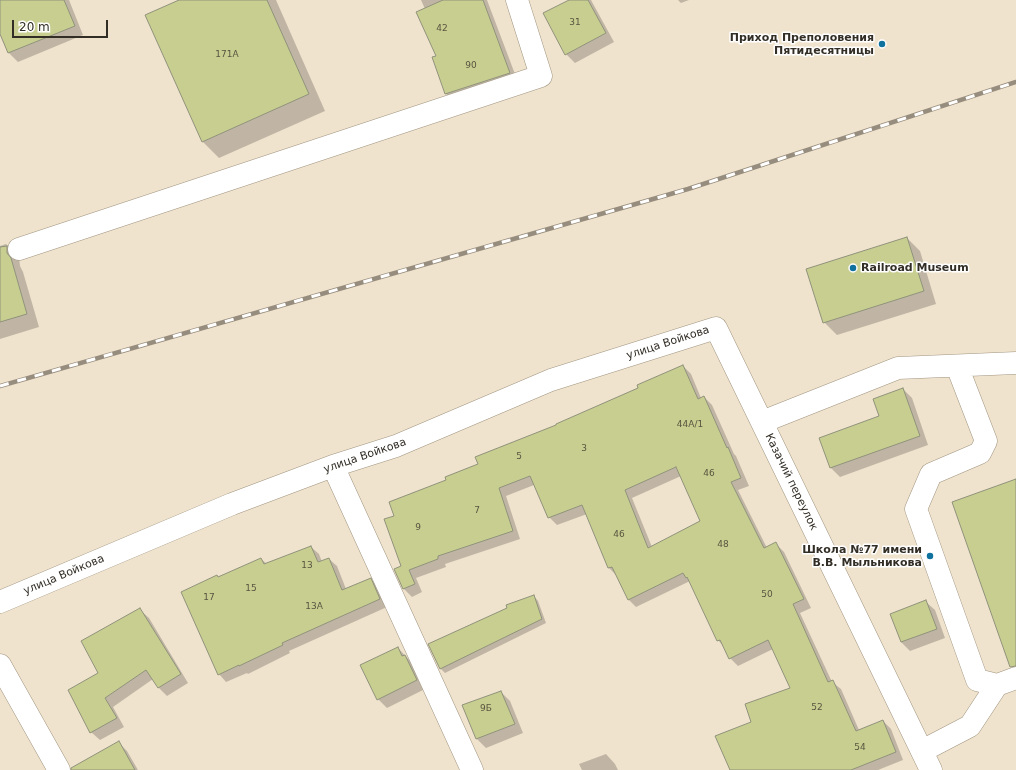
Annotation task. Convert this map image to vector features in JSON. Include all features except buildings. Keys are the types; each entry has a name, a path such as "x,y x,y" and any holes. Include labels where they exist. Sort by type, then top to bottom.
{"street":[{"path":"20,249 541,76 517,0"},
{"name":"улица Войкова","path":"0,602 232,504 333,466 396,446 551,380 716,328 724,344"},
{"name":"Казачий переулок","path":"724,344 927,761"},
{"path":"762,422 898,368 1016,363"},
{"path":"958,366 986,441 980,453 931,474 916,510 978,680 1007,682"},
{"path":"333,466 472,770"},
{"path":"0,665 59,770"},
{"path":"927,761 970,726 1007,682"}],"railway":[{"path":"0,386 688,189 1016,82"}],"place":[{"name":"Приход Преполовения Пятидесятницы","path":"882,44"},
{"name":"Railroad Museum","path":"853,268"},
{"name":"Школа №77 имени В.В. Мыльникова","path":"930,556"}]}
